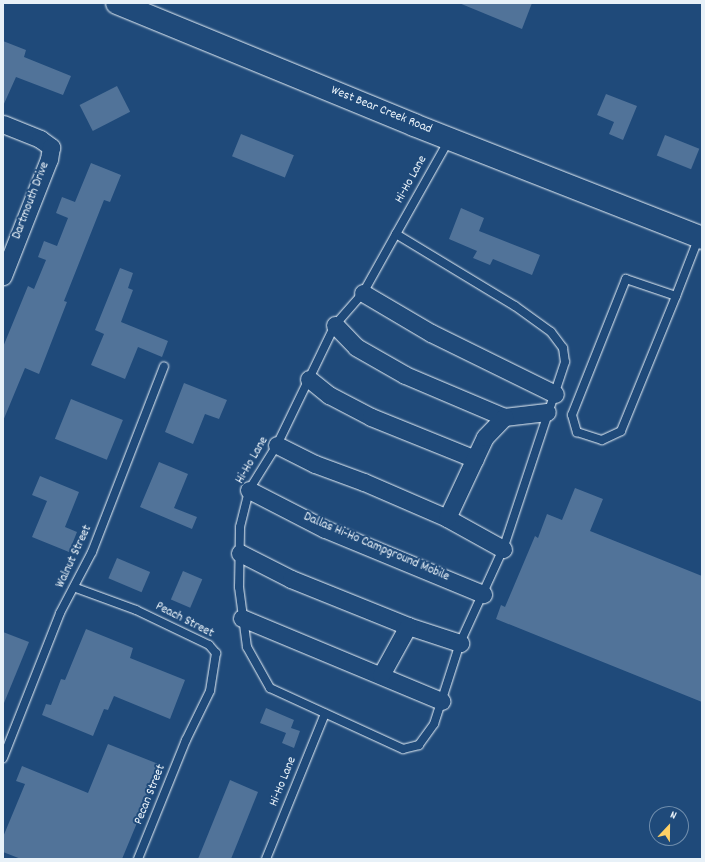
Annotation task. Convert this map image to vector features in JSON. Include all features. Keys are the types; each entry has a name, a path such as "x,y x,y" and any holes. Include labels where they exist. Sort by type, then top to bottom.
{"main road":[{"name":"West Bear Creek Road","path":"117,3 449,139 646,217 700,246"}],"street":[{"name":"Dartmouth Drive","path":"3,124 40,138 51,147 49,159 3,276"},
{"path":"363,293 431,333 555,394"},
{"path":"335,325 356,347 405,375 504,417 547,412"},
{"path":"309,379 330,395 371,417 475,459"},
{"path":"447,518 485,438 504,417"},
{"path":"277,445 315,464 364,482 447,518 503,549"},
{"name":"Dallas Hi-Ho Campground Mobile","path":"249,490 324,529 483,594"},
{"path":"240,553 292,579 408,626 460,643"},
{"path":"242,618 441,701"},
{"path":"381,675 408,626"}],"lane":[{"name":"Hi-Ho Lane","path":"266,859 325,714 270,688 247,647 242,618 240,553 241,516 249,490 277,445 335,325 363,293 449,139"},
{"path":"325,714 402,749 419,745 434,724 460,643 503,549 536,454 547,412 555,394 565,362 563,348 551,332 515,306 396,234"},
{"path":"676,296 626,279 572,415 578,432 602,440 621,431 676,296 700,246"},
{"name":"Walnut Street","path":"3,758 60,613 76,588 92,552 164,366"},
{"name":"Peach Street","path":"76,588 136,610 209,645 216,653 210,691 186,740"},
{"name":"Pecan Street","path":"138,859 186,740"}],"building":[{"path":"459,3 532,3 522,29"},
{"path":"3,41 26,50 24,57 71,76 63,95 16,77 3,106"},
{"path":"117,86 130,112 93,131 80,105"},
{"path":"606,94 637,106 623,140 609,134 614,122 597,115"},
{"path":"241,134 294,155 285,178 232,156"},
{"path":"665,135 699,149 691,169 657,155"},
{"path":"91,163 121,175 110,202 104,200 64,301 67,302 39,374 25,368 3,421 3,347 28,286 34,289 46,260 38,257 44,241 57,246 68,218 56,213 62,197 75,202"},
{"path":"461,208 484,218 479,231 540,255 532,275 493,259 490,265 473,258 477,251 449,239"},
{"path":"120,268 133,273 128,288 133,290 121,322 168,341 162,357 138,347 125,379 91,365 104,334 95,330"},
{"path":"184,383 227,400 219,419 205,414 193,444 165,432"},
{"path":"71,399 123,420 107,460 55,439"},
{"path":"159,462 188,474 174,508 197,517 192,529 140,507"},
{"path":"40,476 79,492 65,527 77,532 69,552 32,537 47,501 32,495"},
{"path":"575,488 603,499 590,531 702,576 702,702 496,619 501,605 505,607 535,536 538,538 547,514 562,520"},
{"path":"117,558 150,572 142,592 108,578"},
{"path":"183,571 202,579 190,608 171,600"},
{"path":"86,629 133,648 130,658 185,680 170,719 114,696 108,710 104,709 93,736 42,715 46,704 51,705 61,679 65,680"},
{"path":"3,632 29,642 4,703 3,703"},
{"path":"266,708 294,720 291,728 300,731 294,748 282,743 286,733 260,723"},
{"path":"108,744 161,765 122,859 21,859 3,852 3,837 25,784 16,781 22,766 88,793"},
{"path":"230,780 258,792 231,859 198,859"}]}
